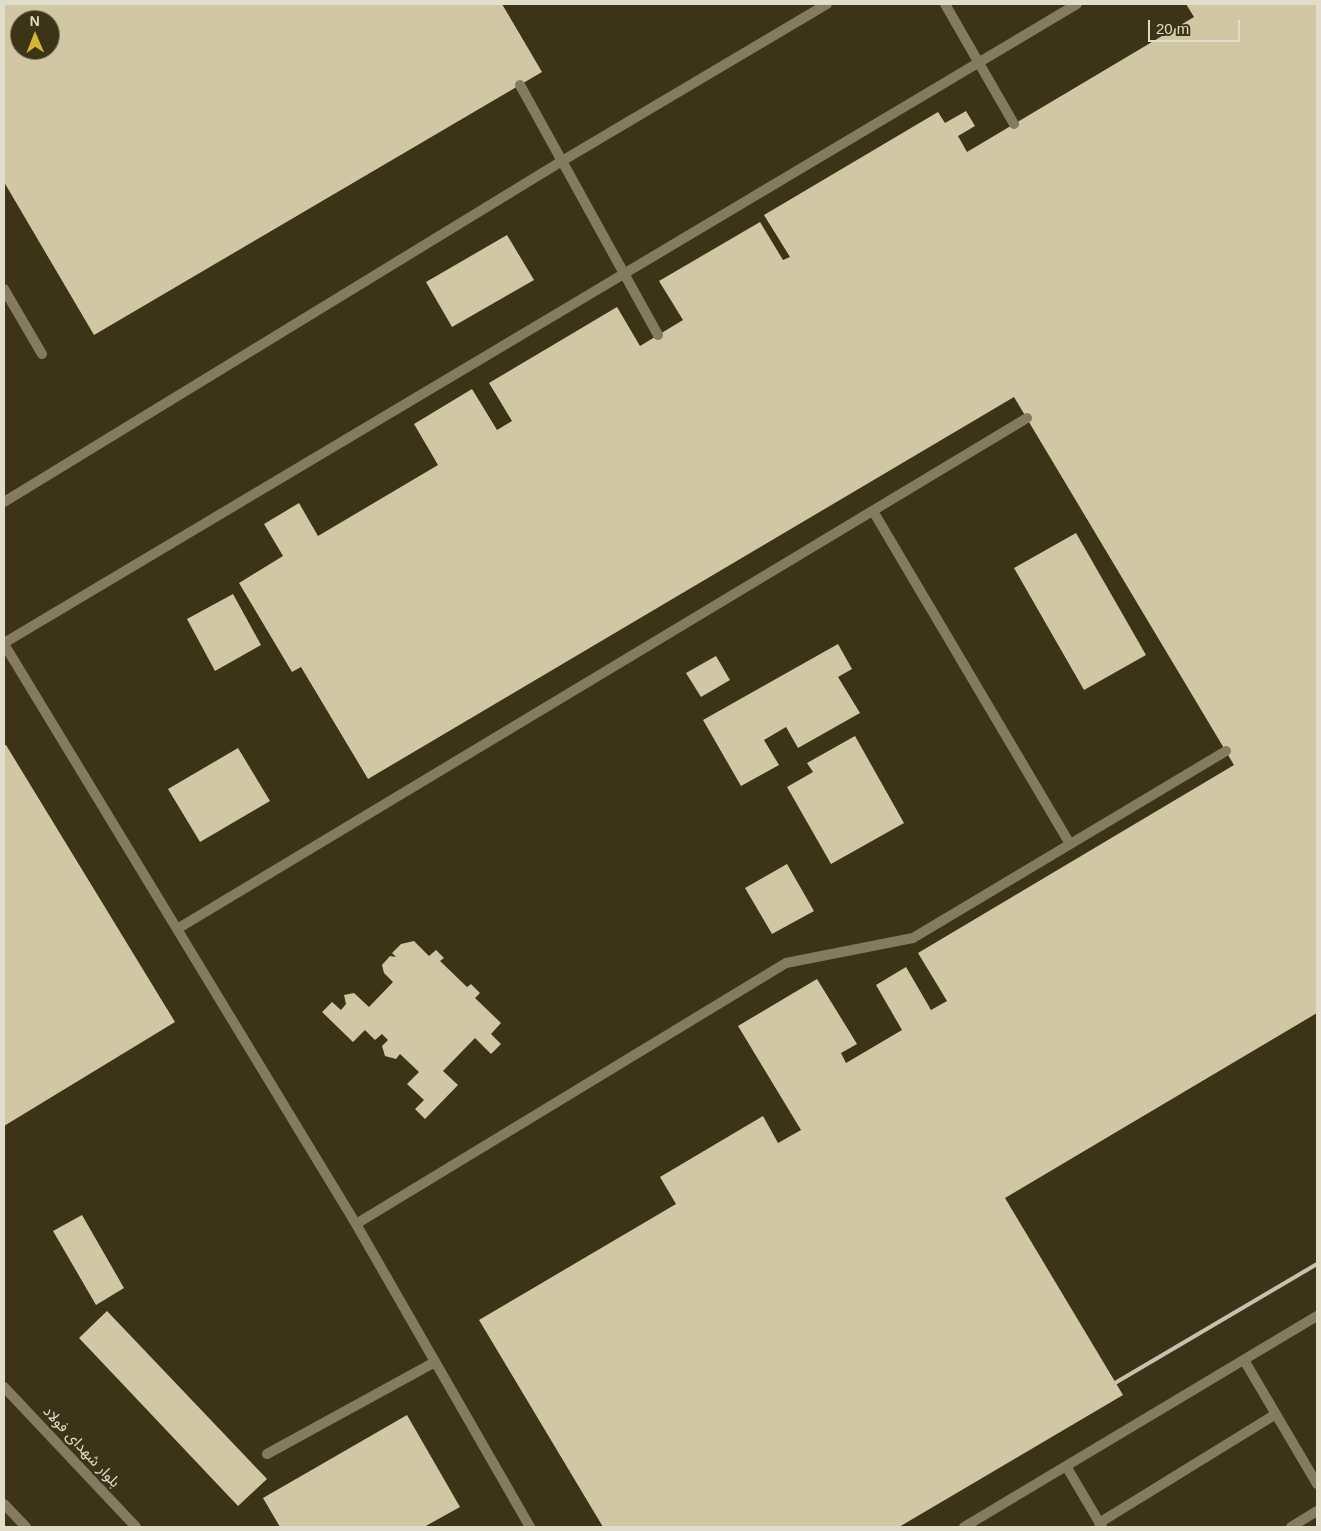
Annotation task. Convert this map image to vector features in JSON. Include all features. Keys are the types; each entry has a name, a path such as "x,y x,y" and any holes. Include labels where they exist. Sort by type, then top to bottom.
{"street":[{"path":"4,502 562,161 827,4"},
{"path":"945,4 1014,124"},
{"path":"530,1527 356,1224 4,644 1077,4"},
{"path":"520,85 658,335"},
{"path":"4,289 42,354"},
{"path":"177,929 1027,418"},
{"path":"873,510 1070,844"},
{"path":"356,1224 786,963 913,938 1226,751"},
{"path":"964,1527 1317,1316"},
{"path":"1244,1360 1317,1484"},
{"path":"267,1454 436,1362"},
{"name":"بلوار شهدای فولاد","path":"4,1387 136,1527"},
{"path":"1066,1466 1100,1525 1276,1414"},
{"path":"4,1504 26,1527"},
{"path":"1291,1527 1317,1512"}],"building":[{"path":"4,4 502,4 542,72 94,335 4,182"},
{"path":"1186,4 1317,4 1317,1013 1005,1198 1123,1395 899,1527 603,1527 479,1320 676,1204 660,1177 763,1116 778,1143 801,1130 738,1026 817,979 857,1044 841,1053 846,1063 902,1030 876,985 906,967 931,1010 947,1001 918,953 1234,765 1014,397 368,779 301,667 292,672 239,583 283,556 264,524 299,503 318,536 438,465 414,424 472,389 497,430 512,421 489,383 617,307 640,346 683,320 659,281 760,222 783,260 790,257 764,215 938,112 945,123 966,111 975,126 958,136 967,152 1194,17"},
{"path":"507,235 534,280 452,327 426,282"},
{"path":"1076,533 1146,655 1084,690 1014,568"},
{"path":"233,594 261,645 215,671 187,619"},
{"path":"838,644 852,669 838,677 860,713 798,748 786,727 764,740 779,765 741,786 703,720"},
{"path":"716,656 730,680 701,697 686,673"},
{"path":"855,736 904,823 831,864 787,787 813,772 807,763"},
{"path":"6,745 175,1022 4,1126 4,746"},
{"path":"238,748 270,801 200,842 168,789"},
{"path":"787,864 814,911 772,934 745,888"},
{"path":"414,941 429,956 436,950 444,958 440,961 467,987 471,984 480,993 475,998 501,1023 491,1034 501,1044 491,1054 475,1038 443,1071 458,1085 425,1119 415,1109 424,1100 407,1084 419,1072 400,1054 396,1059 385,1056 382,1046 388,1040 382,1034 375,1040 365,1030 353,1042 322,1012 332,1002 341,1010 346,1004 344,995 354,993 369,1007 393,982 384,973 382,965 390,956 396,957 392,953 401,944"},
{"path":"82,1215 124,1288 96,1305 53,1231"},
{"path":"107,1311 267,1479 238,1506 79,1338"},
{"path":"407,1415 460,1507 424,1527 280,1527 263,1498"}],"railway":[{"path":"1115,1383 1317,1264"}]}
